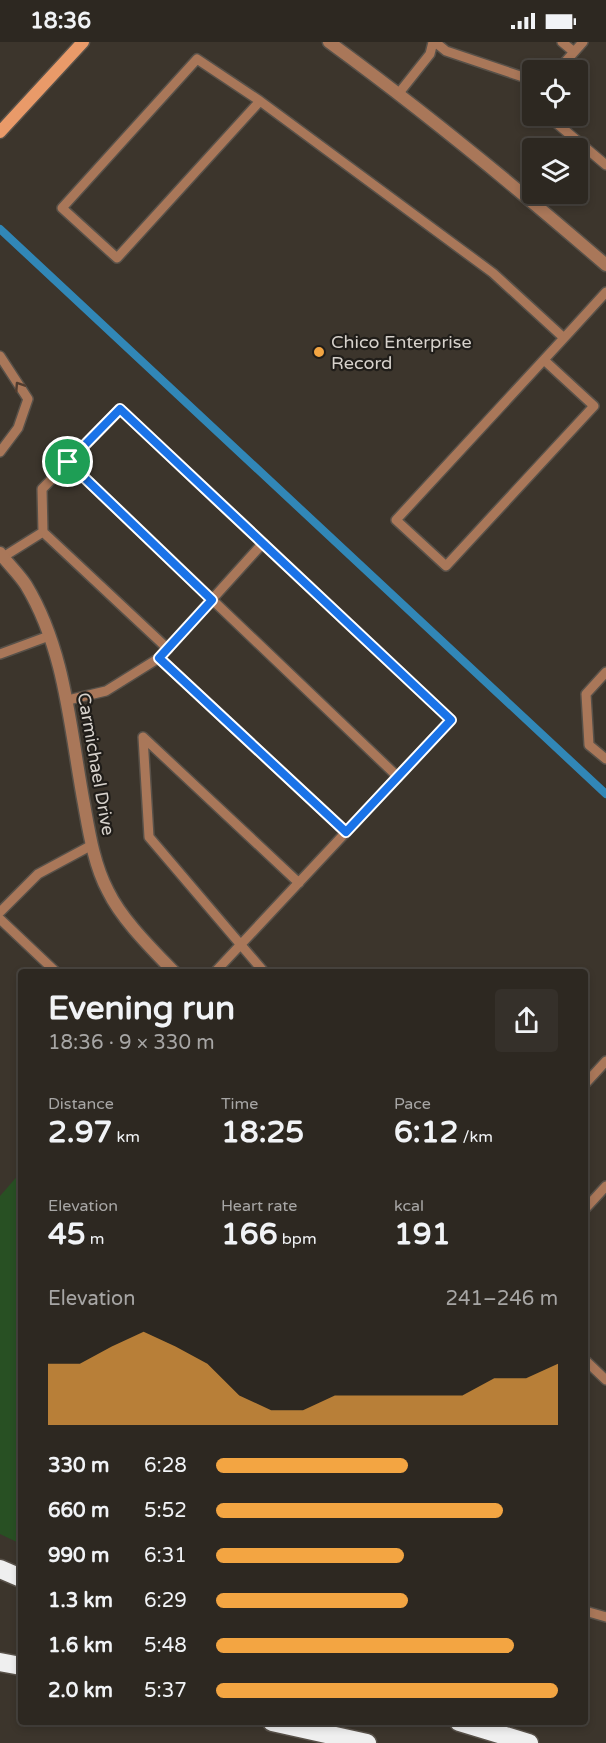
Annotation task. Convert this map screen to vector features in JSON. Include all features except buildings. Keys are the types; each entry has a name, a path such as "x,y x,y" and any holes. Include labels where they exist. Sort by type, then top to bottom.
{"highway":[{"path":"0,1569 18,1577"},
{"path":"0,1662 18,1665"},
{"path":"286,1725 367,1743"},
{"path":"469,1725 529,1743"}],"main road":[{"path":"0,132 83,42"}],"street":[{"path":"329,42 399,93 509,181 606,265"},
{"name":"Carmichael Drive","path":"1,555 25,585 49,636 68,700 75,758 92,845 108,892 146,944 171,969"}],"lane":[{"path":"399,93 430,54 434,42 446,51 522,77"},
{"path":"446,51 453,42"},
{"path":"562,42 574,52"},
{"path":"567,60 583,42"},
{"path":"260,101 117,258 62,208 197,59 260,101 493,273 564,338"},
{"path":"560,126 606,165"},
{"path":"544,360 594,406 446,566 396,520 606,292"},
{"path":"0,356 28,399 18,428 0,452"},
{"path":"168,649 43,532 42,489 120,409 451,720 218,969"},
{"path":"68,462 398,777"},
{"path":"1,555 43,532"},
{"path":"68,700 106,691 159,658 263,543"},
{"path":"0,654 49,636"},
{"path":"159,658 346,832"},
{"path":"606,672 586,694 589,745 606,759"},
{"path":"261,969 239,946 149,837 143,737 299,883"},
{"path":"0,912 38,874 92,845"},
{"path":"0,919 53,969"},
{"path":"588,1081 606,1061"},
{"path":"588,1206 606,1186"},
{"path":"588,1363 606,1380"},
{"path":"588,1612 606,1617"}],"green space":[{"path":"18,1175 18,1543 0,1534 0,1196"}],"waterway":[{"path":"0,229 606,794"}],"place":[{"name":"Chico Enterprise Record","path":"319,352"}],"route":[{"path":"120,409 451,720 346,832 159,658 212,600 68,462 120,409"}]}
